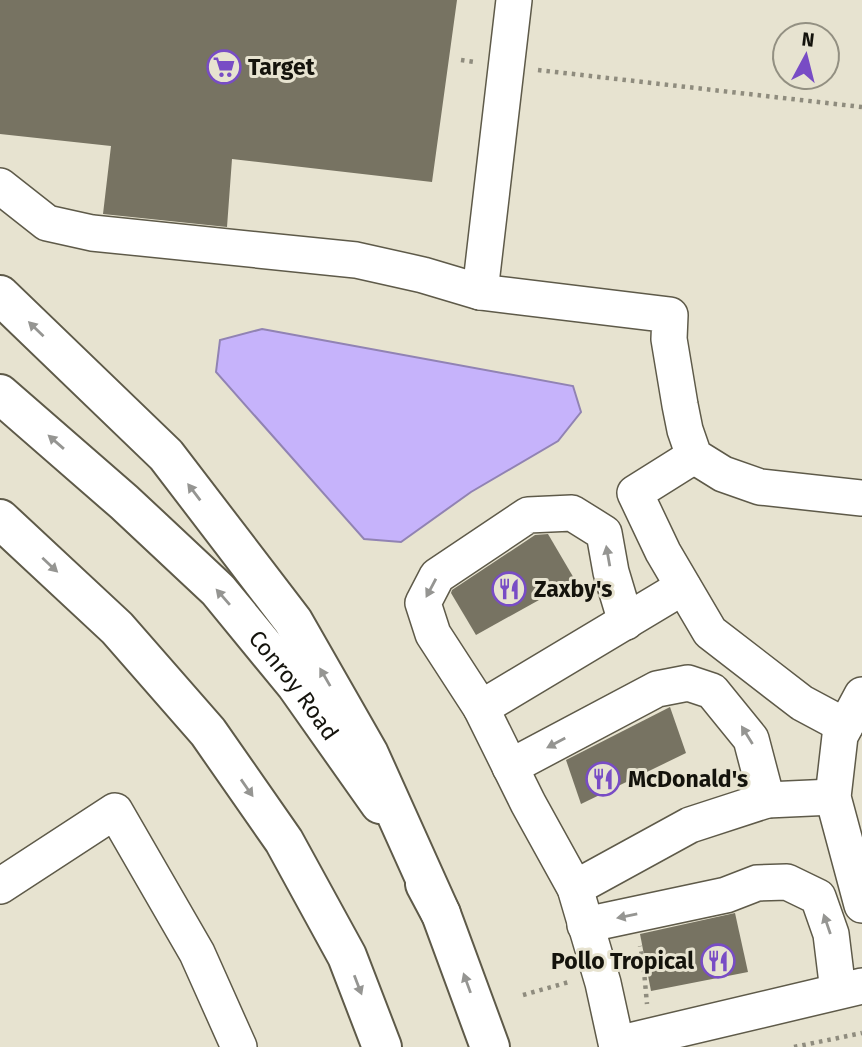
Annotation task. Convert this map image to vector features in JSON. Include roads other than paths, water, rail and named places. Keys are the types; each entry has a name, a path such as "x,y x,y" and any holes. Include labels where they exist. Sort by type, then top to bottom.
{"main road":[{"path":"0,295 166,456 293,621 369,754 442,914"},
{"name":"Conroy Road","path":"0,394 124,502 218,590 296,685 375,794 442,914 490,1047"},
{"path":"0,519 117,628 208,732 290,852 347,956 382,1047"}],"lane":[{"path":"480,292 514,0"},
{"path":"0,186 47,223 80,230 356,260 423,275 480,292 670,315 669,339 680,405 694,456 723,474 760,487 862,498"},
{"path":"694,456 635,493 663,552 710,632 802,703 845,726"},
{"path":"585,925 726,895 757,883 788,882 818,897 850,988 617,1045 603,984 585,925 575,888 481,708 433,634 423,603 437,576 528,515 572,513 604,533 611,572 626,622"},
{"path":"481,708 684,587"},
{"path":"510,767 657,689 688,683 712,691 751,738 767,800"},
{"path":"862,695 840,736 832,797 862,905"},
{"path":"575,888 690,825 767,800 832,797"},
{"path":"0,887 115,811 197,953 239,1047"}],"place":[{"name":"Target","path":"224,67"},
{"name":"Zaxby's","path":"509,589"},
{"name":"McDonald's","path":"603,779"},
{"name":"Pollo Tropical","path":"718,961"}]}
